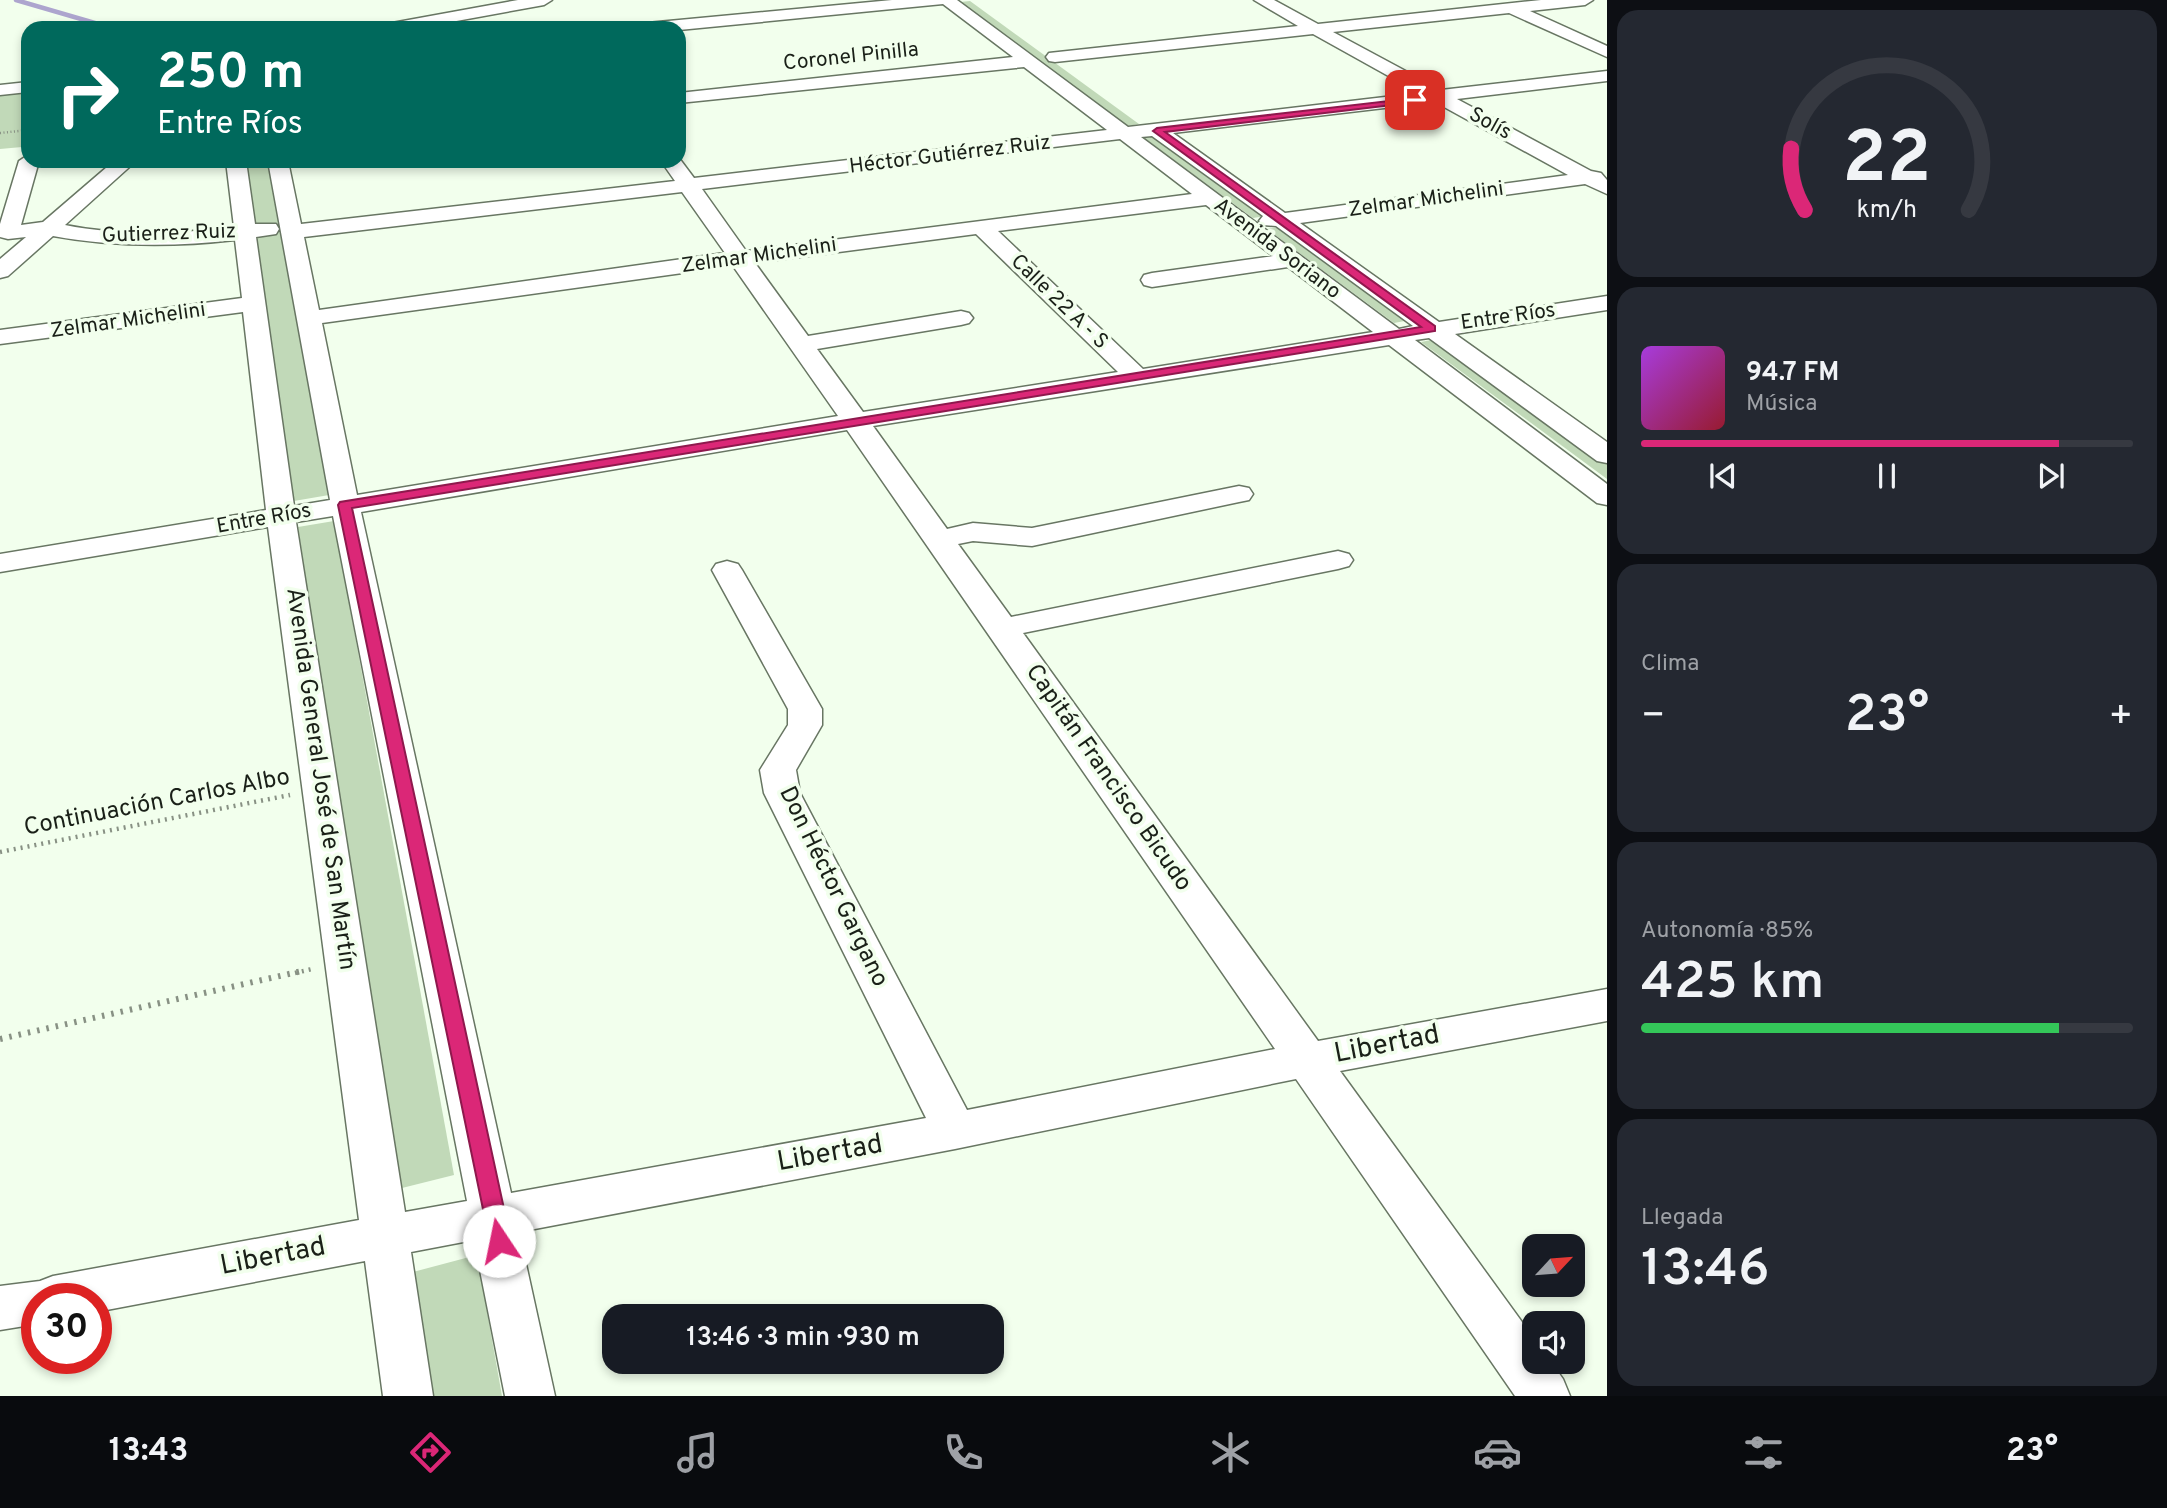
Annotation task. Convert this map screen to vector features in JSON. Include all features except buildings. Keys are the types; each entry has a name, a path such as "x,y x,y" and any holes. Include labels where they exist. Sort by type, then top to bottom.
{"street":[{"path":"432,21 544,0"},
{"path":"686,24 944,0"},
{"name":"Avenida Soriano","path":"944,0 1028,61 1127,118 1157,131 1607,455"},
{"name":"Avenida Soriano","path":"976,0 1055,57 1127,118 1209,198 1607,497"},
{"name":"Solís","path":"1262,0 1441,97 1597,176 1607,188"},
{"path":"1493,0 1607,52"},
{"path":"1055,57 1585,0"},
{"name":"Coronel Pinilla","path":"686,97 1028,61"},
{"path":"1157,131 1607,76"},
{"path":"0,90 21,88"},
{"name":"Héctor Gutiérrez Ruiz","path":"292,229 680,173 1127,118"},
{"path":"4,235 7,211 26,168"},
{"path":"0,271 118,168"},
{"name":"Avenida General José de San Martín","path":"237,168 281,516 408,1396"},
{"path":"279,168 345,505 530,1396"},
{"name":"Capitán Francisco Bicudo","path":"680,173 1545,1396"},
{"name":"Zelmar Michelini","path":"1245,224 1597,176"},
{"name":"Zelmar Michelini","path":"310,318 740,258 1209,198"},
{"path":"7,211 64,214"},
{"name":"Calle 22 A - S","path":"981,227 1136,376"},
{"name":"Gutierrez Ruiz","path":"4,235 48,228 122,239 205,237 292,229"},
{"path":"1152,280 1293,260"},
{"name":"Zelmar Michelini","path":"0,337 255,303"},
{"name":"Entre Ríos","path":"0,563 857,421 1389,335 1607,303"},
{"path":"802,344 961,318"},
{"path":"940,539 973,533 1032,537 1239,494"},
{"path":"1002,628 1338,560"},
{"name":"Don Héctor Gargano","path":"727,570 805,709 805,725 778,770 782,793 955,1131"},
{"name":"Libertad","path":"112,1287 955,1131 1307,1060 1607,1005"},
{"path":"0,1308 21,1304"}],"path":[{"path":"0,133 21,131"},
{"name":"Continuación Carlos Albo","path":"0,852 321,789"},
{"path":"0,1039 347,961"}],"green space":[{"path":"970,1 1139,124 1127,126 960,2"},
{"path":"21,92 21,147 0,149 0,94"},
{"path":"1156,136 1266,216 1253,218 1144,138"},
{"path":"244,168 268,168 329,495 294,501"},
{"path":"1281,227 1410,320 1394,323 1267,229"},
{"path":"1436,339 1607,463 1607,479 1421,342"},
{"path":"334,521 454,1175 398,1189 298,527"},
{"path":"477,1255 502,1396 431,1396 413,1272"}],"waterway":[{"path":"16,0 88,21"}],"route":[{"path":"499,1241 345,505 1431,329 1157,131 1415,100"}]}
